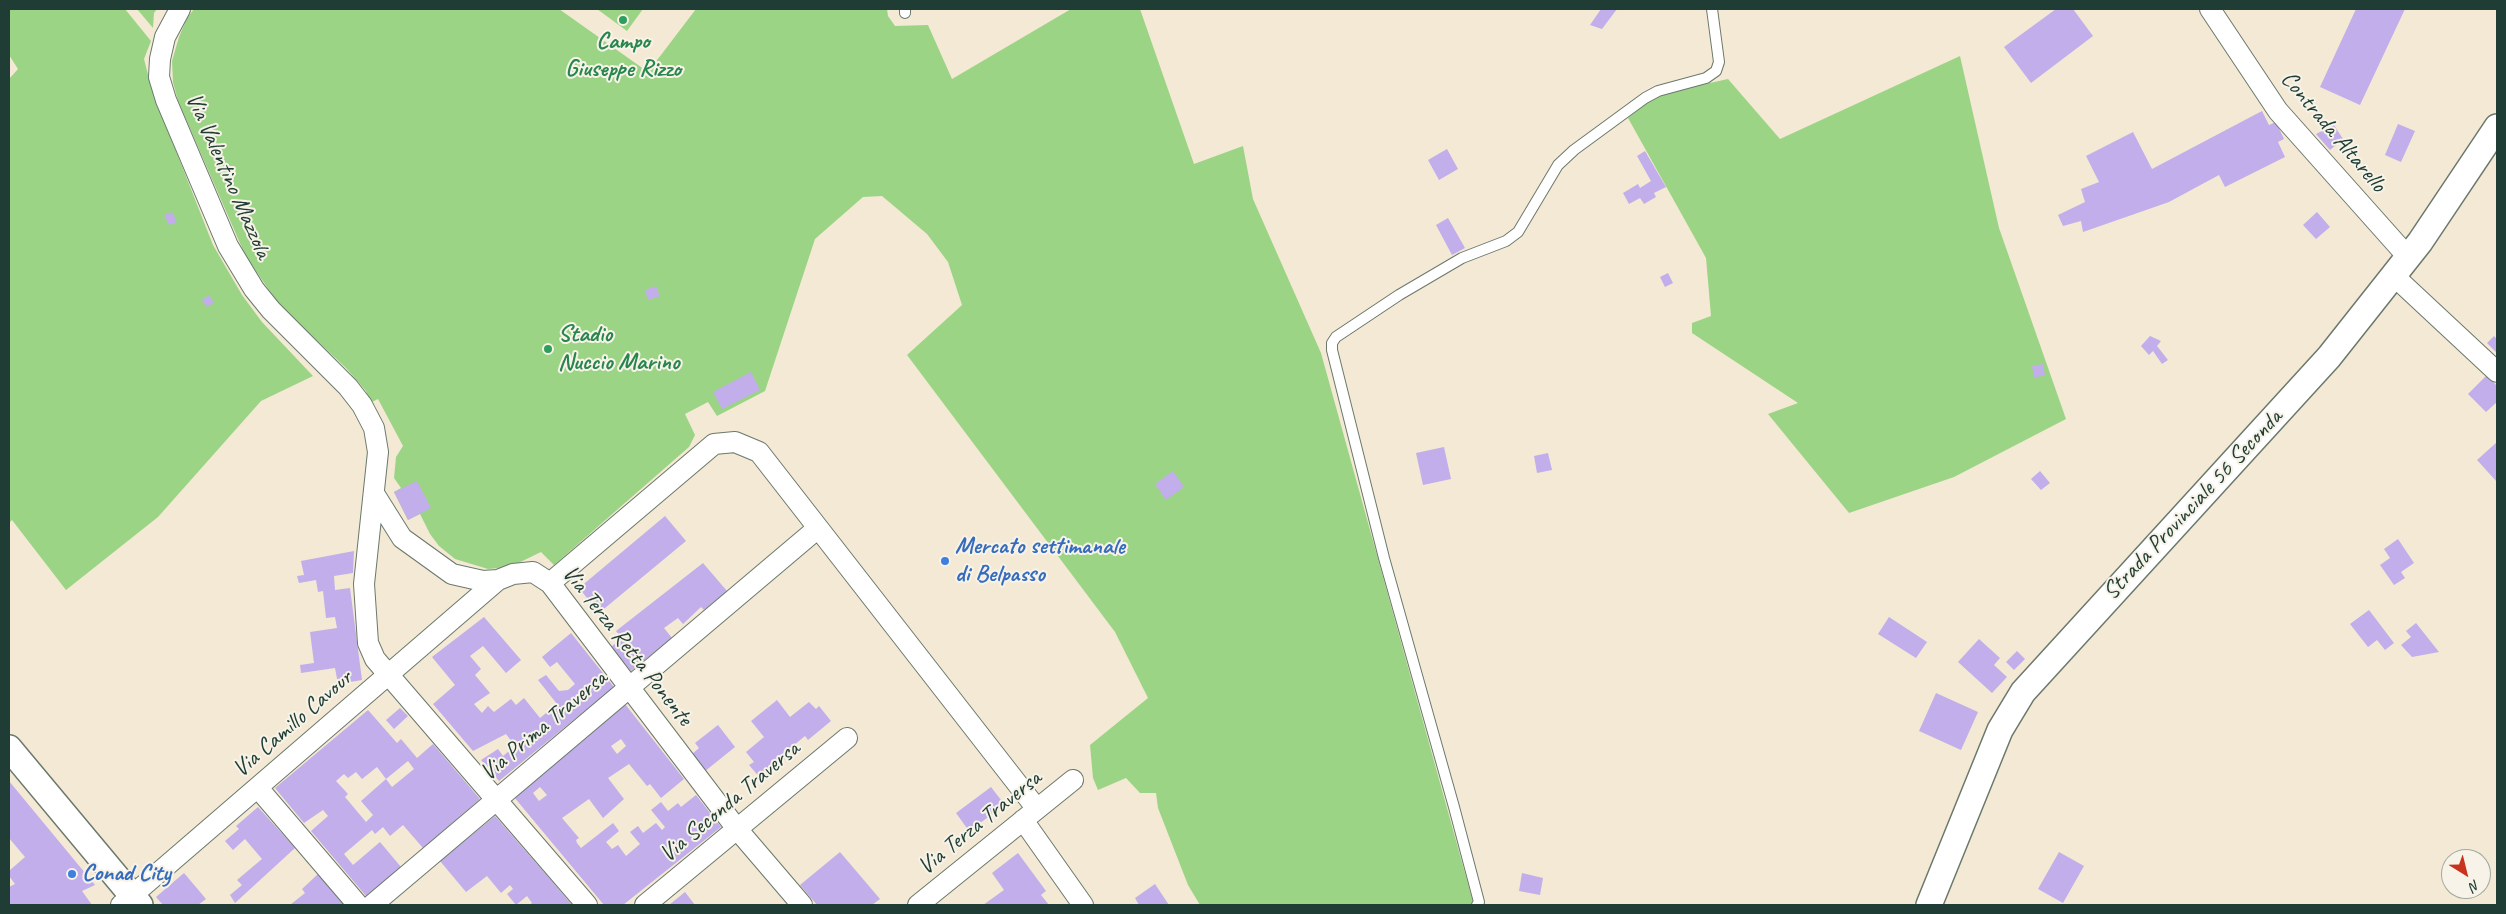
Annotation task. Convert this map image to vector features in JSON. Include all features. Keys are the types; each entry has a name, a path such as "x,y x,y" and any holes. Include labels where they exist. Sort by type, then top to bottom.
{"street":[{"name":"Via Valentino Mazzola","path":"180,9 165,37 160,59 160,77 166,100 228,246 245,276 271,310 348,387 362,406 374,428 378,452 375,495 368,534 364,584 368,643 375,659 587,905"},
{"name":"Contrada Altarello","path":"2210,9 2278,111 2401,267 2497,372"},
{"name":"Strada Provinciale 56 Seconda","path":"1929,905 2000,730 2022,692 2316,372 2401,267 2497,127"},
{"path":"550,583 714,444 735,442 759,452 818,528 1030,815 1082,905"},
{"name":"Via Terza Retta Ponente","path":"375,495 402,538 452,574 483,581 498,580 513,574 533,572 550,583 737,829 802,905"},
{"name":"Via Prima Traversa","path":"372,905 818,528"},
{"name":"Via Camillo Cavour","path":"132,902 388,673 498,580"},
{"name":"Via Seconda Traversa","path":"646,905 847,738"},
{"path":"9,748 132,902"},
{"name":"Via Terza Traversa","path":"918,905 1073,780"},
{"path":"258,788 358,905"}],"lane":[{"path":"1477,905 1479,902 1452,797 1384,558 1332,350 1332,343 1336,337 1399,295 1462,258 1506,241 1518,232 1558,165 1574,150 1645,98 1658,91 1706,78 1716,70 1718,62 1712,9"}],"green space":[{"path":"9,9 125,9 151,41 144,59 152,90 213,245 242,295 262,322 313,376 261,401 158,517 66,590 12,520 9,523 9,79 18,69 9,55"},
{"path":"137,9 157,9 154,13 153,28"},
{"path":"194,9 559,9 648,72 696,9 887,9 888,16 895,26 928,25 952,79 1071,9 1140,9 1194,164 1243,146 1253,199 1321,353 1473,902 1471,905 1200,905 1188,885 1158,808 1156,793 1140,793 1126,778 1098,790 1093,778 1090,745 1148,698 1115,632 907,355 962,305 948,262 927,234 882,196 863,197 815,239 765,391 717,416 708,402 685,414 695,435 689,447 554,565 541,552 510,567 488,569 455,559 439,546 430,534 420,514 408,520 394,492 401,488 394,478 396,457 403,446 378,399 370,403 366,391 346,368 281,307 246,257 178,101 173,82 172,61 187,18"},
{"name":"Campo Giuseppe Rizzo","path":"597,9 643,9 627,31"},
{"path":"1960,56 1999,228 2066,419 1954,477 1849,513 1768,414 1798,403 1692,333 1692,323 1711,316 1706,258 1628,118 1656,95 1728,79 1780,139"}],"building":[{"path":"1601,9 1617,9 1602,29 1590,25"},
{"path":"2056,9 2073,9 2093,36 2031,83 2004,47"},
{"path":"2356,9 2405,9 2360,105 2320,87"},
{"path":"2262,111 2269,125 2276,122 2284,139 2278,142 2285,157 2225,187 2219,175 2169,202 2083,232 2081,221 2063,226 2058,215 2085,202 2081,189 2099,182 2086,156 2133,132 2152,169"},
{"path":"2398,124 2415,131 2401,162 2385,155"},
{"path":"2334,125 2343,139 2330,150 2316,134"},
{"path":"1447,149 1458,169 1439,180 1428,160"},
{"path":"1645,151 1666,187 1654,193 1656,197 1644,204 1640,198 1629,204 1623,193 1638,184 1640,188 1651,181 1637,156"},
{"path":"172,212 177,222 169,225 164,215"},
{"path":"2317,212 2330,227 2316,239 2303,225"},
{"path":"1448,218 1465,248 1452,255 1436,225"},
{"path":"1668,273 1673,283 1665,287 1660,277"},
{"path":"656,286 660,296 648,300 645,290"},
{"path":"209,295 214,303 207,307 202,300"},
{"path":"2150,336 2161,341 2157,346 2168,360 2162,364 2153,351 2149,355 2141,346"},
{"path":"2494,336 2497,339 2497,353 2487,343"},
{"path":"2043,364 2045,375 2034,378 2032,366"},
{"path":"751,372 760,390 722,409 713,392"},
{"path":"2487,375 2497,386 2497,402 2486,412 2468,394"},
{"path":"2497,442 2497,482 2477,460"},
{"path":"1444,447 1451,479 1423,485 1416,453"},
{"path":"1548,453 1552,470 1537,473 1534,456"},
{"path":"1173,471 1184,487 1166,500 1155,484"},
{"path":"2040,471 2050,483 2041,490 2031,479"},
{"path":"417,481 431,508 408,520 394,492"},
{"path":"665,516 686,541 599,613 579,588"},
{"path":"2398,539 2414,563 2401,572 2405,578 2394,585 2380,565 2390,558 2384,549"},
{"path":"354,551 353,573 334,576 335,590 350,588 362,680 338,684 335,668 301,673 300,665 314,663 310,632 337,628 335,617 326,618 323,591 318,592 316,580 299,583 297,576 304,575 301,561"},
{"path":"703,563 727,591 704,610 701,607 683,624 678,618 664,628 672,638 631,671 611,647 622,638 616,631"},
{"path":"2369,610 2394,643 2385,650 2377,640 2368,647 2350,624"},
{"path":"484,617 521,660 506,673 483,646 470,656 481,669 475,675 490,693 474,704 482,713 488,706 494,712 511,699 516,705 524,698 540,718 557,704 538,680 546,675 559,691 568,690 575,684 557,662 550,667 542,657 571,633 614,687 499,781 481,760 498,749 503,756 515,746 506,734 473,751 433,704 455,685 432,657"},
{"path":"1889,617 1927,642 1916,658 1878,634"},
{"path":"2416,623 2439,652 2412,657 2401,645 2411,637 2406,631"},
{"path":"1979,639 2000,658 1994,665 2007,677 1992,693 1958,662"},
{"path":"2017,651 2025,659 2014,670 2006,662"},
{"path":"1936,693 1978,712 1961,750 1919,731"},
{"path":"777,700 790,717 809,702 816,709 819,706 831,721 808,740 805,736 782,755 785,759 761,779 749,765 754,762 746,752 764,737 751,721"},
{"path":"625,704 684,779 661,798 650,784 647,786 629,764 608,778 624,799 603,818 589,799 562,818 579,838 576,840 577,843 581,848 613,823 619,831 606,842 612,849 618,845 626,856 640,844 630,832 638,826 643,833 656,823 662,830 665,827 651,810 661,802 668,811 678,803 681,807 696,795 721,827 623,905 604,905 514,797","holes":["621,739 626,746 617,754 611,746","540,787 547,795 539,801 533,793"]},
{"path":"400,708 408,716 394,729 386,720"},
{"path":"368,710 397,743 401,739 417,758 433,744 480,799 423,848 403,825 390,836 383,827 375,834 372,830 344,854 353,865 380,842 401,867 366,896 311,831 328,816 323,810 304,823 275,788","holes":["408,761 414,769 392,787 386,779","377,767 386,779 361,801 373,815 366,822 345,797 348,794 336,781 344,774 348,778 356,772 362,779"]},
{"path":"718,725 735,747 704,772 691,755 699,748 695,743"},
{"path":"9,781 95,885 82,891 92,905 9,905 9,887 15,884 9,876 9,871 25,857 9,838"},
{"path":"991,787 1005,805 969,831 956,813"},
{"path":"258,807 295,848 235,903 230,895 242,885 237,880 262,859 245,839 233,850 225,841 239,829 236,826"},
{"path":"495,816 572,905 529,905 532,903 527,896 516,905 507,894 513,889 510,885 501,893 487,876 466,892 440,861"},
{"path":"840,852 880,899 872,905 817,905 800,885"},
{"path":"2059,852 2084,866 2063,903 2038,889"},
{"path":"1018,853 1046,891 1041,895 1049,905 983,905 1004,890 992,873"},
{"path":"184,873 206,899 198,905 163,905 156,897"},
{"path":"1522,873 1543,878 1540,895 1519,891"},
{"path":"318,874 345,905 290,905 305,893 302,889"},
{"path":"1155,884 1169,905 1139,905 1135,898"},
{"path":"685,892 695,905 669,905"}],"place":[{"name":"Campo Giuseppe Rizzo","path":"623,20"},
{"name":"Stadio Nuccio Marino","path":"548,349"},
{"name":"Mercato settimanale di Belpasso","path":"945,561"},
{"name":"Conad City","path":"72,874"}]}
